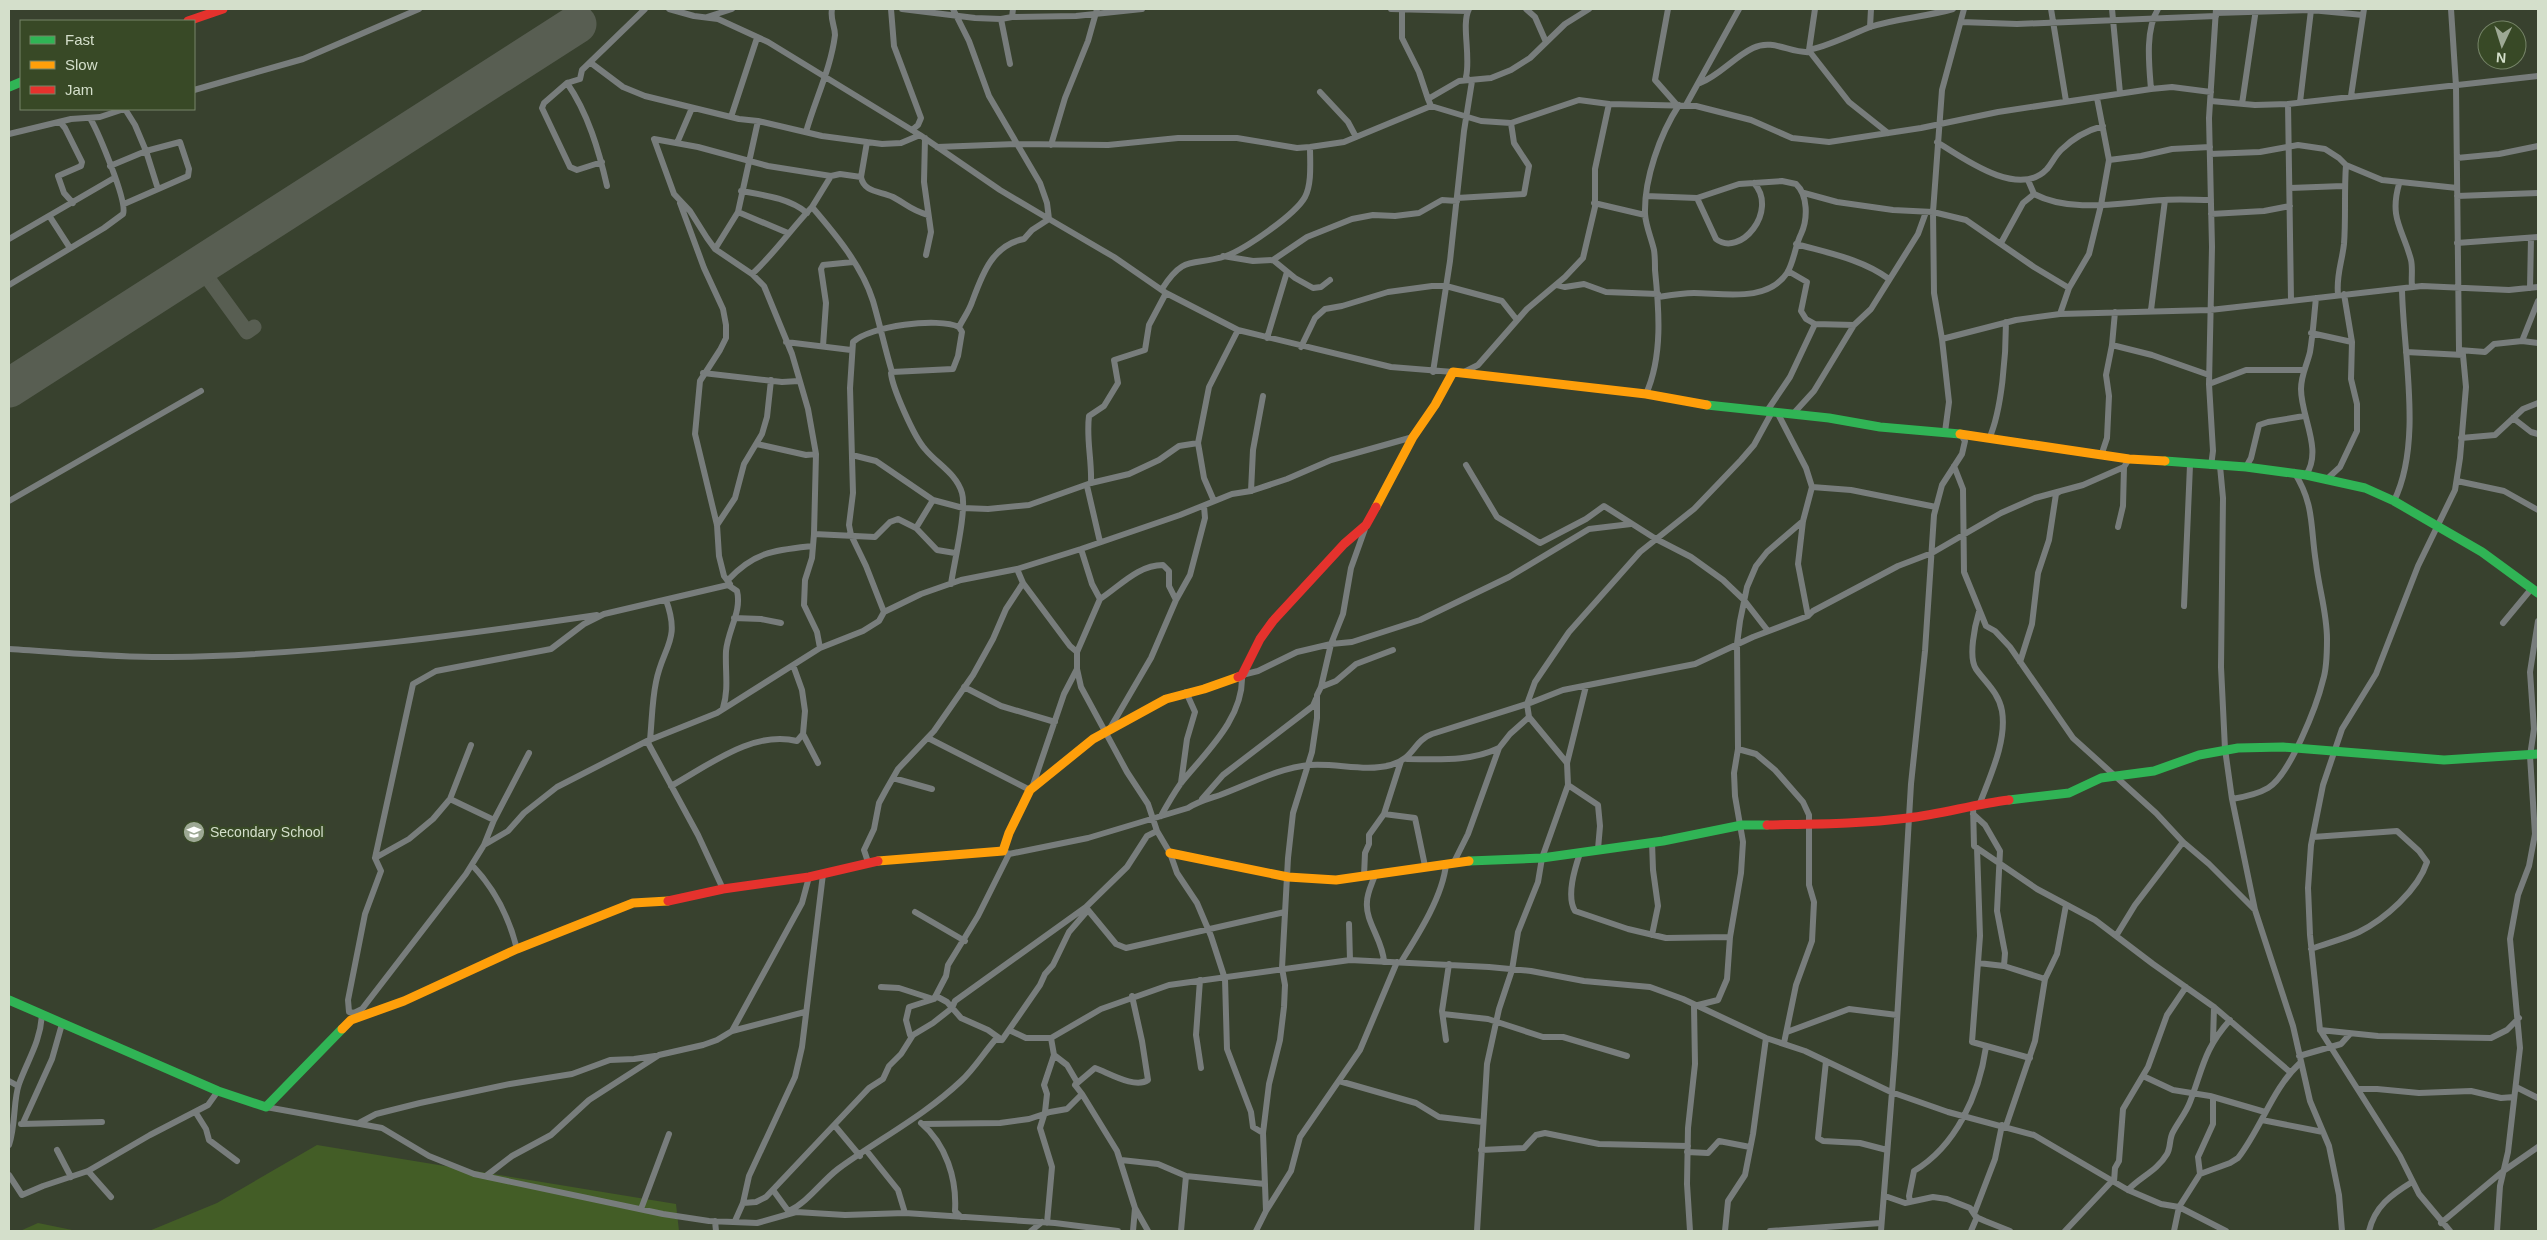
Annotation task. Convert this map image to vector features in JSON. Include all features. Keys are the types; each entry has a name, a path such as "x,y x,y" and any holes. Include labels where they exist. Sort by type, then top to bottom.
{"main road":[{"path":"191,20 223,9"},
{"path":"9,1000 218,1092 266,1107 353,1017 413,998 517,949 633,903 668,900 723,889 809,877 868,862 1006,852 1012,826 1031,789 1094,739 1166,699 1186,692 1204,689 1242,675 1260,639 1273,621 1344,544 1366,525 1413,437 1435,405 1453,372 1646,394 1715,406 1793,414 1880,427 1945,432 2101,456 2126,463 2246,467 2294,472 2365,488 2394,500 2494,560 2535,590"},
{"path":"1170,852 1288,877 1325,880 1375,875 1450,863 1542,858 1580,853 1742,825 1848,824 1909,818 2069,793 2101,778 2154,770 2199,755 2225,749 2296,748 2444,760 2534,755"}],"street":[{"path":"195,90 303,59 419,9"},
{"path":"602,162 577,170 570,167 542,108 544,102 567,83 580,79 582,70 645,9"},
{"path":"670,9 704,18 718,19 757,38 922,136 1000,190 1114,256 1164,291 1238,330 1301,347 1391,367 1433,372 1453,372"},
{"path":"704,18 732,9"},
{"path":"806,132 825,77 835,33 831,19 832,9"},
{"path":"891,9 894,46 906,83 921,118 918,125 912,130"},
{"path":"902,9 956,16 1001,19 1142,9"},
{"path":"953,9 969,41 989,96 1040,183 1047,203 1049,219"},
{"path":"1012,17 1013,9"},
{"path":"1391,9 1468,10 1466,36 1468,67 1466,77 1470,81 1467,117 1446,286 1433,372"},
{"path":"1402,9 1402,38 1419,72 1430,103 1467,117 1492,122 1511,123 1579,100 1609,104 1681,105 1724,112 1792,138 1829,142 1938,125 1998,112 2120,93 2172,87 2211,92"},
{"path":"1526,9 1535,17 1546,42"},
{"path":"937,147 1016,144 1108,145 1152,139 1237,138 1297,148 1310,148 1356,137 1430,103 1452,84 1491,78 1511,70 1530,58 1564,24 1590,9"},
{"path":"1668,9 1655,80 1681,105"},
{"path":"1646,394 1654,370 1659,296 1654,250 1646,231 1645,215 1646,196 1652,165 1672,116 1700,82 1706,66 1731,26 1738,9"},
{"path":"1815,9 1810,51 1849,102 1888,132"},
{"path":"1870,9 1870,28"},
{"path":"1700,82 1720,72 1753,48 1781,45 1810,51 1870,28 1935,15 1953,9"},
{"path":"1945,432 1949,402 1942,339 1934,293 1933,212 1942,90 1964,9"},
{"path":"2052,9 2066,101"},
{"path":"2112,9 2120,93"},
{"path":"2151,89 2149,62 2152,18 2158,9"},
{"path":"2450,1231 2426,1205 2412,1182 2400,1156 2320,1030 2308,888 2313,837 2323,785 2342,729 2376,674 2418,566 2457,481 2466,387 2461,353 2457,243 2456,86 2451,9"},
{"path":"1961,22 2113,20 2256,10 2364,12 2351,96"},
{"path":"2242,104 2256,10"},
{"path":"2300,102 2312,10"},
{"path":"1051,145 1065,98 1088,41 1096,11"},
{"path":"2216,12 2211,92 2209,384 2215,466 2223,498 2221,620 2225,749 2232,799 2255,910 2284,997 2310,1101 2329,1146 2339,1195 2342,1231"},
{"path":"1001,19 1010,64"},
{"path":"731,117 757,38"},
{"path":"591,63 623,87 645,96 731,117 866,142 901,143 922,136"},
{"path":"2211,101 2242,104 2288,104 2538,76"},
{"path":"567,83 580,101 602,162 607,186"},
{"path":"1320,92 1348,122 1356,137"},
{"path":"2060,314 2069,288 2090,254 2101,205 2108,160 2097,98"},
{"path":"1464,372 1478,365 1517,320 1583,258 1594,203 1596,163 1609,104"},
{"path":"2288,104 2291,300"},
{"path":"677,143 692,108"},
{"path":"9,134 121,110"},
{"path":"126,110 135,125 146,151 158,189"},
{"path":"9,285 121,216 124,204 104,154 104,144 90,118"},
{"path":"715,249 725,236 738,212 741,191 758,121"},
{"path":"60,122 66,128 82,162 80,166 58,176 64,193 73,203"},
{"path":"1224,256 1253,261 1273,260 1307,237 1352,218 1373,214 1395,216 1418,213 1442,200 1524,194 1529,166 1514,143 1511,123"},
{"path":"1937,142 2004,178 2028,180 2039,176 2046,170 2059,152 2069,143 2091,129 2103,126"},
{"path":"922,136 924,182 931,232 926,255"},
{"path":"723,708 727,695 726,650 739,605 739,596 724,576 719,556 717,525 695,434 700,381 703,373 720,350 726,338 726,325 723,309 704,268 680,201 665,172 654,139 748,161 831,176 840,174 861,177"},
{"path":"110,166 146,151 177,142 183,148 189,175 124,204"},
{"path":"866,142 861,177 866,187 893,198 916,213 928,215"},
{"path":"2108,160 2141,156 2172,149 2260,152 2289,145 2325,149 2339,158 2346,166 2374,178 2400,184 2457,188"},
{"path":"2456,158 2499,154 2538,146"},
{"path":"1100,542 1089,484 1089,416 1104,406 1118,382 1114,360 1145,350 1149,326 1164,291 1182,266 1191,262 1224,256 1245,247 1289,214 1304,198 1309,185 1310,148"},
{"path":"2327,479 2340,467 2357,432 2358,404 2351,379 2352,342 2336,279 2344,232 2343,186 2346,166"},
{"path":"752,274 779,247 788,233 812,207 831,176"},
{"path":"9,239 114,178"},
{"path":"2028,180 2034,194 2056,202 2101,205 2165,200 2211,200"},
{"path":"1646,196 1696,198 1739,184 1790,182 1796,184 1804,193 1837,202 1933,212 1966,220 2002,243 2034,267 2069,288"},
{"path":"1696,198 1716,239 1720,242 1732,242 1747,236 1755,227 1763,212 1762,198 1754,184"},
{"path":"2400,184 2396,197 2397,222 2411,260 2412,287"},
{"path":"2290,188 2343,186"},
{"path":"741,191 777,199 800,207 807,213"},
{"path":"1556,285 1566,287 1584,284 1606,292 1659,296 1694,293 1744,295 1770,287 1788,271 1806,217 1804,193"},
{"path":"2457,196 2538,193"},
{"path":"2002,243 2023,203 2034,194"},
{"path":"2151,310 2165,200"},
{"path":"680,201 690,211 715,249 752,274 769,294 800,381 812,428 816,454 814,534 805,580 804,605 817,632 820,648"},
{"path":"1594,203 1645,215"},
{"path":"2211,214 2264,211 2290,206"},
{"path":"812,207 844,245 872,300 892,372 890,373 892,386 915,433 923,448 958,484 962,494 962,508 951,584"},
{"path":"738,212 788,233"},
{"path":"1793,414 1814,391 1854,325 1871,309 1918,234 1926,212"},
{"path":"50,216 70,248"},
{"path":"958,327 973,301 979,280 999,252 1007,244 1024,239 1032,230 1049,219"},
{"path":"2457,243 2538,237"},
{"path":"2530,288 2531,238"},
{"path":"1796,244 1860,263 1877,270 1889,279"},
{"path":"1273,260 1287,272 1313,288 1321,287 1330,280"},
{"path":"823,346 826,303 821,269 823,265 853,262"},
{"path":"1788,271 1807,282 1801,311 1806,319 1815,324 1854,325"},
{"path":"1267,338 1287,272"},
{"path":"1301,347 1315,318 1325,309 1342,306 1388,292 1446,286 1502,301 1517,320"},
{"path":"1942,339 2006,322 2060,314 2151,310 2210,310 2412,287 2509,290 2538,287"},
{"path":"2394,500 2401,487 2409,427 2410,395 2402,289"},
{"path":"2306,475 2312,466 2312,454 2309,424 2304,416 2301,391 2304,370 2310,353 2316,298"},
{"path":"2522,341 2538,301"},
{"path":"2101,456 2107,438 2109,396 2106,376 2112,345 2115,312"},
{"path":"1989,439 1995,426 2005,362 2006,322"},
{"path":"884,612 866,566 851,535 849,525 853,493 851,350 855,340 879,330 920,324 943,323 958,327 962,332 958,356 952,369 892,372"},
{"path":"1567,763 1529,717 1527,704 1534,682 1569,632 1627,566 1694,509 1754,445 1790,377 1815,324"},
{"path":"1214,501 1204,478 1198,443 1209,387 1238,330"},
{"path":"2311,333 2352,342"},
{"path":"2406,352 2485,352 2494,344 2522,341 2538,343"},
{"path":"786,342 851,350"},
{"path":"2112,345 2152,355 2210,375"},
{"path":"2209,384 2246,370 2304,370"},
{"path":"703,373 782,382 800,381"},
{"path":"717,525 735,498 744,464 757,444 767,417 771,380"},
{"path":"9,501 201,391"},
{"path":"1251,491 1253,450 1263,396"},
{"path":"2462,438 2495,435 2523,409 2538,404"},
{"path":"1772,412 1806,468 1812,487 1803,521 1798,564 1808,616"},
{"path":"2246,467 2251,458 2259,425 2304,416"},
{"path":"2513,418 2531,432 2538,434"},
{"path":"1881,1231 1885,1196 1886,1150 1897,1016 1909,818 1936,507 1944,480 1962,454 1965,441 1961,435"},
{"path":"484,845 508,830 524,813 557,787 648,740 716,713 735,703 820,648 863,631 879,621 884,612 921,594 989,573 1017,569 1081,549 1204,506 1232,494 1251,491 1331,460 1413,437"},
{"path":"852,455 876,461 933,500 962,508 988,509 1029,504 1089,484 1138,471 1180,446 1198,443"},
{"path":"757,444 806,455 816,454"},
{"path":"1364,876 1364,853 1369,844 1369,835 1384,814 1404,760 1425,736 1527,704 1563,690 1695,664 1737,644 1808,616 1813,611 1898,566 1932,553 1962,537 2001,512 2035,498 2083,485 2126,463 2124,506 2118,527"},
{"path":"1466,465 1497,517 1540,543 1586,519 1604,506 1656,540 1691,557 1723,580 1744,600 1768,631"},
{"path":"2184,606 2190,465"},
{"path":"1954,466 1963,489 1962,537 1964,572 1986,626 1995,631 2020,662 2065,728 2113,776 2156,813 2183,842 2210,864 2255,910"},
{"path":"2232,799 2272,785 2284,770 2296,748 2324,679 2327,640 2310,506 2306,490 2294,472"},
{"path":"2457,481 2504,491 2538,510"},
{"path":"1812,487 1851,490 1936,507"},
{"path":"2020,662 2032,624 2037,579 2050,540 2056,494 2060,491"},
{"path":"916,528 933,500"},
{"path":"1106,734 1118,717 1123,703 1151,658 1176,600 1190,575 1204,518 1204,506"},
{"path":"814,534 875,537 890,522 898,519 916,528 937,550 955,552"},
{"path":"1694,1006 1718,1000 1722,994 1727,979 1730,937 1740,890 1743,842 1742,825 1735,796 1734,768 1738,749 1737,644 1744,600 1752,573 1761,559 1803,521"},
{"path":"1161,816 1181,784 1204,757 1226,725 1242,688 1242,675 1258,671 1297,652 1331,644 1352,642 1420,620 1510,577 1589,529 1630,524"},
{"path":"1202,800 1223,775 1313,706 1321,687 1331,644 1342,614 1351,568 1366,525"},
{"path":"529,753 494,820 484,845 472,865 362,1009 353,1017 349,1011 350,991 365,914 381,871 375,858 413,684 424,676 444,669 551,650 584,624 604,614 626,607 666,600 728,582 751,559 774,550 813,546"},
{"path":"1081,549 1092,584 1100,599"},
{"path":"1176,600 1169,586 1169,571 1163,565 1135,572 1127,582 1100,599 1077,652 1078,682 1106,734 1148,804 1157,832 1170,852 1177,873 1197,903 1208,928 1225,979 1227,1049 1251,1112 1253,1127 1264,1133"},
{"path":"1017,569 1023,583 1077,652"},
{"path":"868,862 864,850 874,829 879,803 898,769 928,738 973,675 993,639 1006,609 1023,583"},
{"path":"2503,624 2535,590"},
{"path":"666,600 673,620 671,640 656,680 648,740 723,889"},
{"path":"1979,611 1973,641 1974,665 1998,699 2002,718 1993,768 1975,808 1973,844 1999,863 2066,905 2096,920 2214,1007 2290,1072"},
{"path":"9,649 170,658 240,655 417,641 604,614"},
{"path":"734,618 761,619 781,623"},
{"path":"2497,1231 2502,1172 2508,1152 2520,1048 2519,1018 2510,939 2518,895 2529,866 2535,834 2534,729 2530,672 2538,620"},
{"path":"1321,687 1336,681 1356,664 1393,650"},
{"path":"793,665 802,690 805,711 804,734 818,763"},
{"path":"928,738 1031,789 1064,694 1077,669"},
{"path":"1477,1231 1482,1122 1487,1064 1496,1021 1512,970 1518,932 1538,882 1542,858 1568,785 1567,763 1586,686"},
{"path":"964,687 1001,706 1055,722"},
{"path":"1181,784 1187,739 1194,712 1186,692"},
{"path":"1266,1211 1264,1133 1269,1084 1280,1040 1283,1016 1285,985 1282,968 1293,813 1309,766 1318,718 1317,695"},
{"path":"1256,1231 1291,1171 1300,1137 1360,1050 1399,962 1418,934 1450,863 1468,834 1499,748 1510,734 1529,717"},
{"path":"671,786 720,758 750,745 781,737 797,741 804,734"},
{"path":"375,858 409,838 432,819 450,798 471,745"},
{"path":"913,1036 907,1029 909,1007 935,998 948,965 964,941 1006,852 1088,838 1188,808 1202,800 1274,773 1309,766 1368,768 1404,760 1468,758 1486,754 1499,748"},
{"path":"1738,749 1756,754 1775,770 1803,802 1809,815 1809,885 1814,902 1812,941 1793,995 1784,1043"},
{"path":"893,778 932,789"},
{"path":"1568,785 1598,805 1600,819 1598,849"},
{"path":"450,798 494,820"},
{"path":"1975,808 1994,837 2000,851 1997,911 2005,953 2004,966"},
{"path":"1384,814 1416,818 1425,866"},
{"path":"2312,949 2358,932 2392,909 2414,887 2427,862 2419,851 2397,831 2313,837"},
{"path":"1002,1040 1058,956 1069,932 1087,908 1127,868 1147,836 1157,832"},
{"path":"1652,842 1653,870 1658,906 1652,935"},
{"path":"2116,936 2135,906 2183,842"},
{"path":"1977,848 1980,936 1972,1040 1974,1044 2030,1058"},
{"path":"1580,853 1574,872 1572,904 1574,911 1652,935 1690,940 1730,937"},
{"path":"472,865 497,897 512,928 517,949"},
{"path":"735,1221 743,1203 749,1176 795,1078 802,1047 805,1012 819,921 823,874"},
{"path":"1375,875 1366,908 1384,948 1384,962"},
{"path":"732,1031 802,903 809,877"},
{"path":"1971,1231 1984,1182 1995,1162 2004,1126 2030,1058 2037,1034 2045,979 2057,954 2066,905"},
{"path":"1087,908 1116,944 1122,948 1285,912"},
{"path":"743,1203 761,1200 773,1190 869,1088 883,1079 889,1066 901,1054 913,1036 952,1008 955,1001 978,984 1087,908"},
{"path":"915,912 964,941"},
{"path":"1349,924 1350,960"},
{"path":"1009,1030 1026,1038 1051,1038 1100,1009 1132,996 1169,985 1200,980 1225,979 1282,968 1350,960 1449,964 1512,970 1584,981 1650,987 1683,999 1694,1006 1766,1038 1784,1043 1826,1061 1891,1092 1964,1116 2034,1135 2128,1190 2161,1204 2179,1207 2226,1231"},
{"path":"1978,963 2004,966 2045,979"},
{"path":"1446,1040 1442,998 1449,964"},
{"path":"1200,980 1196,1035 1202,1068"},
{"path":"881,987 899,988 947,1002 964,1021 988,1030 1002,1040"},
{"path":"2065,1231 2113,1181 2115,1168 2119,1161 2124,1109 2143,1076 2164,1022 2186,987"},
{"path":"1076,1085 1095,1068 1134,1082 1144,1083 1148,1080 1132,996"},
{"path":"1690,1231 1687,1193 1688,1149 1695,1064 1694,1006"},
{"path":"2212,1041 2214,1007"},
{"path":"1787,1032 1849,1009 1897,1016"},
{"path":"359,1123 376,1114 510,1084 572,1074 610,1060 659,1055 709,1044 732,1031 805,1012"},
{"path":"1443,1014 1496,1021 1543,1037 1563,1037 1627,1056"},
{"path":"9,1145 14,1129 18,1086 40,1034 42,1015"},
{"path":"2320,1030 2350,1034 2491,1038 2507,1030 2519,1018"},
{"path":"2128,1190 2135,1182 2149,1175 2168,1153 2172,1133 2190,1103 2212,1041 2230,1020"},
{"path":"14,1129 23,1123 52,1059 62,1024"},
{"path":"2174,1231 2179,1207 2200,1174 2234,1161 2300,1059 2341,1044 2350,1034"},
{"path":"1045,1223 1052,1167 1040,1131 1047,1094 1044,1085 1046,1073 1054,1061 1051,1038"},
{"path":"1725,1231 1727,1205 1749,1165 1766,1038"},
{"path":"788,1213 797,1207 822,1182 887,1135 915,1119 973,1070 995,1040 1002,1040"},
{"path":"1910,1202 1909,1196 1914,1172 1925,1165 1949,1139 1964,1116 1975,1091 1986,1047"},
{"path":"1054,1054 1072,1072 1077,1082 1076,1085 1108,1132 1121,1160 1135,1208 1148,1231"},
{"path":"486,1176 512,1156 551,1135 589,1100 659,1055"},
{"path":"1826,1061 1818,1138 1823,1141 1860,1144 1886,1150"},
{"path":"2143,1076 2174,1090 2213,1097 2265,1112"},
{"path":"9,1081 18,1086"},
{"path":"1339,1081 1416,1103 1439,1117 1482,1122"},
{"path":"2516,1087 2538,1098"},
{"path":"2358,1089 2419,1093 2470,1091 2501,1098 2514,1097"},
{"path":"9,1175 22,1195 88,1171 150,1135 196,1113 208,1105 218,1092"},
{"path":"923,1124 1000,1123 1043,1116 1050,1112 1067,1109 1082,1094"},
{"path":"2200,1174 2198,1157 2213,1124 2213,1097"},
{"path":"266,1107 359,1123 387,1130 430,1156 453,1167 486,1176 641,1209 715,1221 757,1223 788,1213 805,1212 845,1215 871,1212 961,1216 1118,1231"},
{"path":"196,1113 206,1129 209,1140 237,1161"},
{"path":"915,1119 923,1124 936,1141 952,1171 955,1211 961,1216"},
{"path":"2262,1120 2323,1132"},
{"path":"23,1123 102,1122"},
{"path":"835,1126 860,1156"},
{"path":"1481,1150 1524,1148 1536,1135 1544,1133 1599,1144 1688,1149 1708,1153 1719,1141 1750,1147"},
{"path":"641,1209 669,1134"},
{"path":"2442,1223 2502,1172 2538,1147"},
{"path":"57,1150 72,1177"},
{"path":"866,1150 898,1190 905,1213"},
{"path":"1121,1160 1158,1164 1186,1176 1265,1184"},
{"path":"88,1171 111,1197"},
{"path":"1182,1231 1186,1176"},
{"path":"2369,1231 2373,1218 2382,1203 2412,1182"},
{"path":"773,1190 788,1213"},
{"path":"1885,1196 1902,1202 1938,1197 1970,1208 1976,1216 2010,1231"},
{"path":"1132,1231 1135,1208"},
{"path":"715,1221 716,1231"},
{"path":"1031,1231 1045,1223"},
{"path":"1770,1231 1881,1224"}],"green space":[{"path":"317,1145 676,1204 679,1231 149,1231 217,1203"},
{"path":"38,1223 77,1231 20,1231"}],"taxiway":[{"path":"199,266 247,332 254,327"}],"runway":[{"path":"9,388 577,24"}],"traffic: fast":[{"path":"9,87 20,82"},
{"path":"1707,405 1829,418 1880,427 1960,434"},
{"path":"2165,461 2246,467 2306,475 2365,488 2394,501 2482,552 2538,593"},
{"path":"2009,800 2069,793 2101,778 2154,771 2199,755 2238,748 2283,747 2444,760 2538,754"},
{"path":"1469,861 1542,858 1663,841 1742,825 1767,825"},
{"path":"9,1000 218,1091 266,1107 342,1029"}],"traffic: slow":[{"path":"1376,507 1413,437 1435,405 1453,372 1646,394 1707,405"},
{"path":"1960,434 2129,459 2165,461"},
{"path":"878,861 1003,851 1009,833 1030,790 1093,739 1166,699 1204,689 1238,677"},
{"path":"1170,853 1288,877 1336,880 1469,861"},
{"path":"342,1029 351,1020 404,1001 517,949 633,903 668,901"}],"traffic: jam":[{"path":"191,20 223,9"},
{"path":"1238,677 1242,675 1260,639 1273,621 1344,544 1366,525 1376,507"},
{"path":"1767,825 1890,820 2009,800"},
{"path":"668,901 723,889 809,877 878,861"}],"place":[{"name":"Secondary School","path":"194,832"}]}
